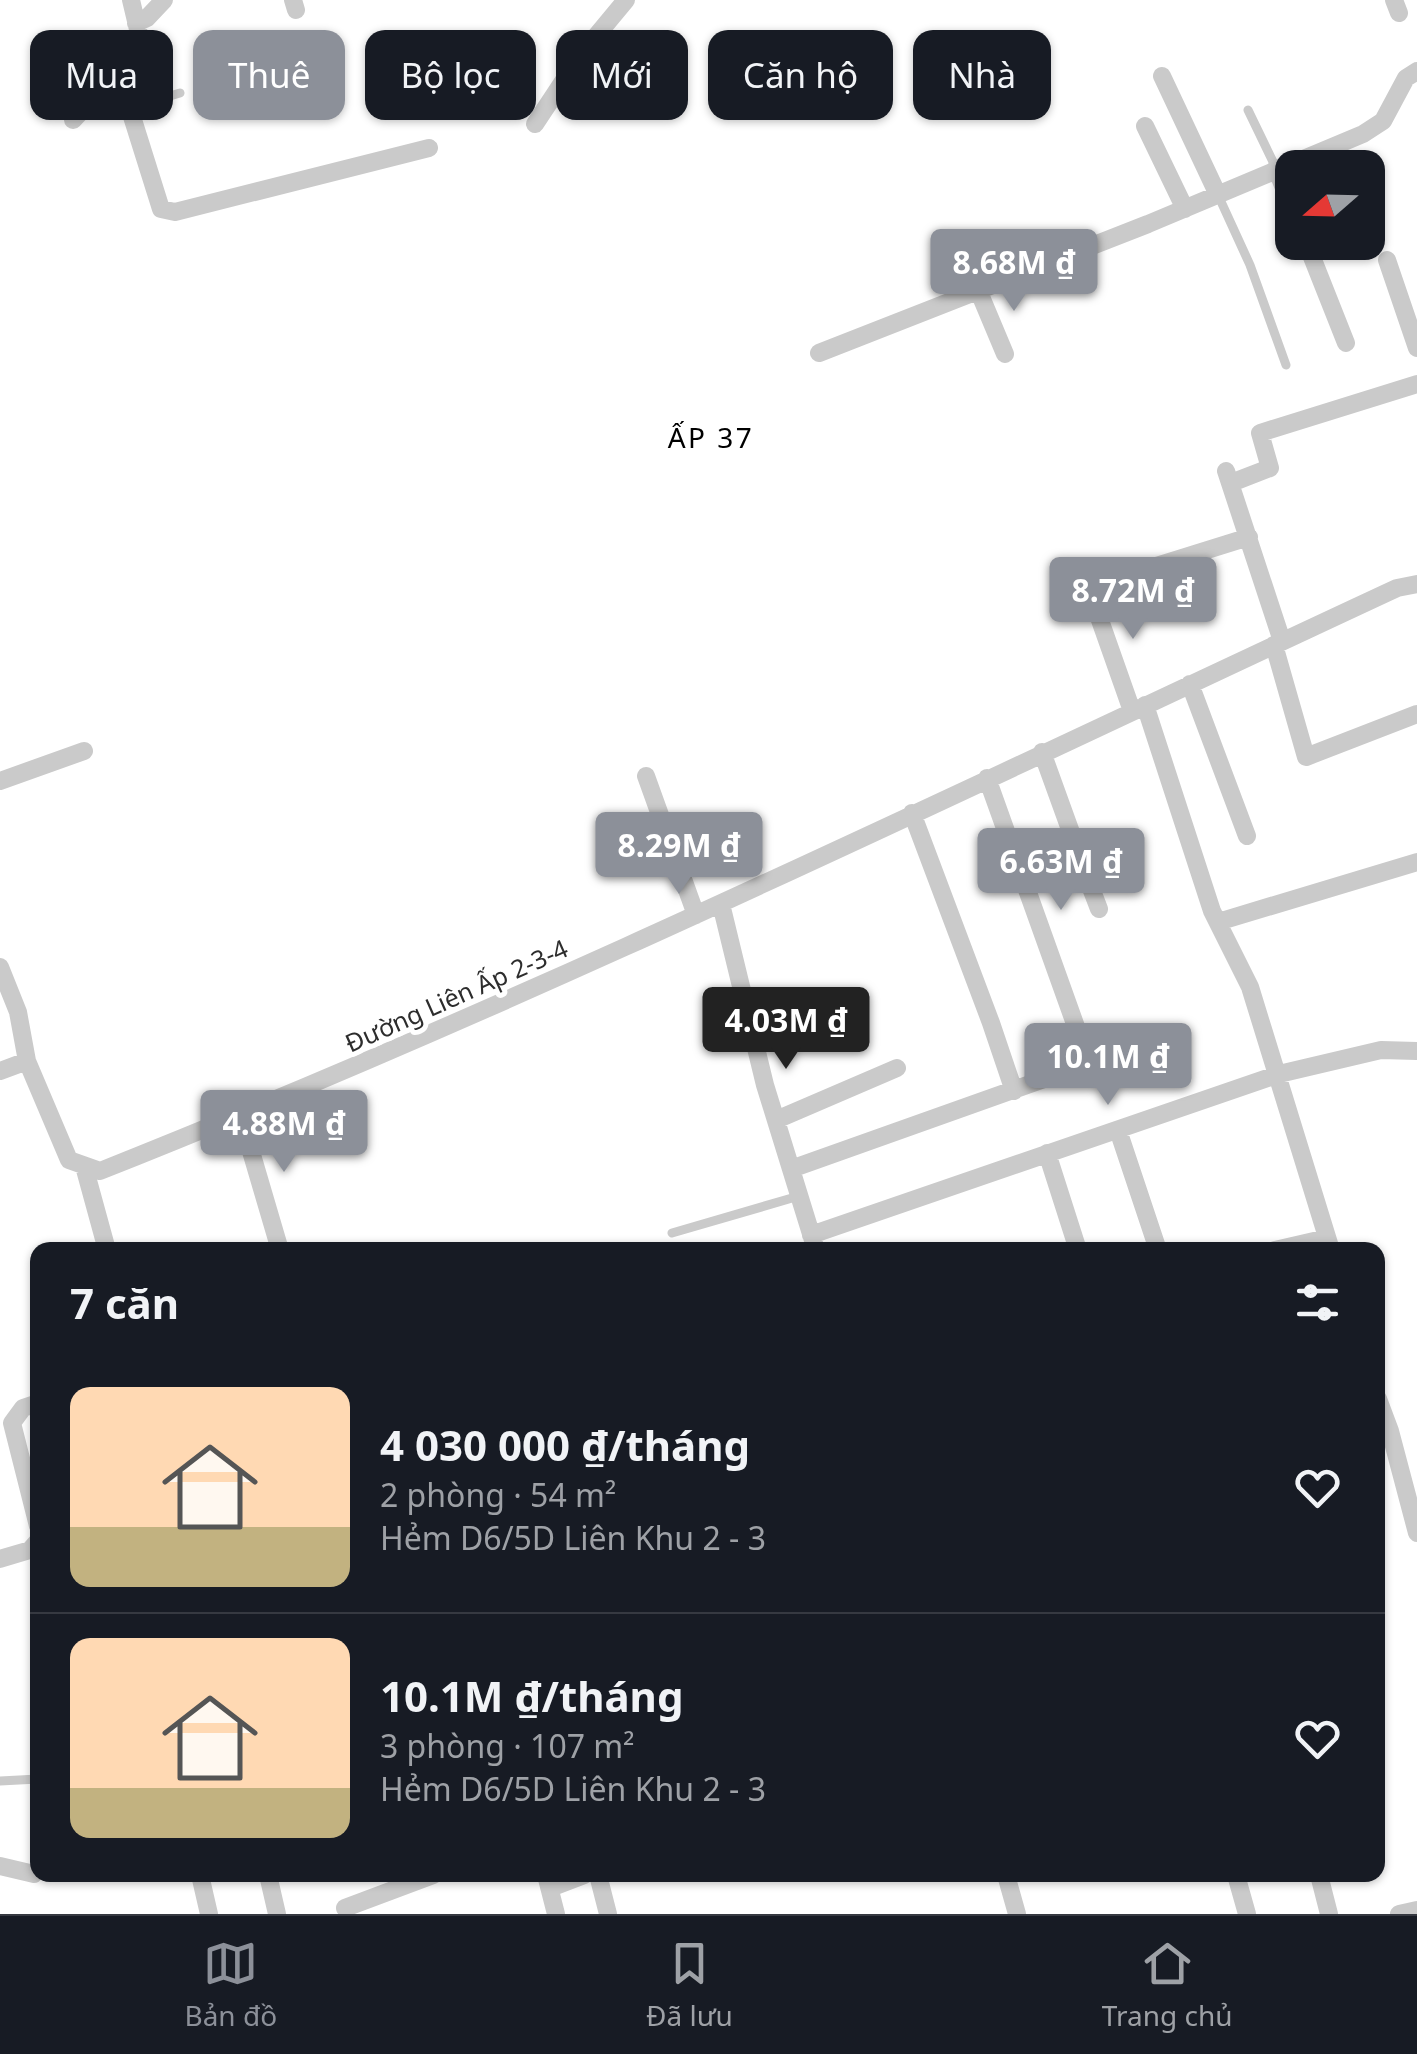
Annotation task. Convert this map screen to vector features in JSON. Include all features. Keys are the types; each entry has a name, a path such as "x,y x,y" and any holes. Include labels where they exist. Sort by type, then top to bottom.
{"street":[{"path":"131,0 138,30"},
{"path":"136,23 147,18 164,0"},
{"path":"535,124 582,53 626,0"},
{"path":"1322,150 1384,121 1406,78 1417,71"},
{"path":"1162,76 1218,195"},
{"path":"133,120 161,209 175,212 429,148"},
{"path":"1145,126 1185,209"},
{"path":"819,353 1185,209 1275,168"},
{"path":"1313,260 1346,343"},
{"path":"1387,260 1417,348"},
{"path":"979,292 1006,354"},
{"path":"1417,384 1260,433 1270,468 1228,477 1249,537 1306,757 1417,714"},
{"path":"1124,576 1249,537"},
{"name":"Đường Liên Ấp 2-3-4","path":"84,1166 100,1171 428,1036 721,904 1397,588 1417,584"},
{"path":"1089,589 1218,922 1250,987 1328,1242"},
{"path":"1190,684 1247,836"},
{"path":"0,781 84,751"},
{"path":"1042,752 1072,835 1085,850 1086,875 1099,908"},
{"path":"646,776 696,915"},
{"path":"791,1169 1089,1063 987,778"},
{"path":"912,814 992,1023 1014,1092"},
{"path":"1218,922 1417,862"},
{"path":"721,904 776,1120 813,1242 1048,1152 1279,1074 1381,1050 1417,1051"},
{"path":"0,967 18,1012 27,1060 69,1160 84,1166 105,1242"},
{"path":"0,1071 27,1060"},
{"path":"776,1120 897,1068"},
{"path":"240,1114 278,1242"},
{"path":"1118,1130 1155,1242"},
{"path":"1048,1152 1076,1242"},
{"path":"30,1406 23,1408 7,1435 30,1503"},
{"path":"1385,1436 1417,1533"},
{"path":"0,1559 30,1550"},
{"path":"0,1866 30,1873"},
{"path":"202,1882 210,1914"},
{"path":"270,1882 277,1914"},
{"path":"346,1908 415,1882"},
{"path":"548,1882 556,1914"},
{"path":"600,1882 608,1914"},
{"path":"1008,1882 1017,1914"},
{"path":"1238,1882 1247,1914"},
{"path":"1321,1882 1329,1914"},
{"path":"1400,1914 1417,1910"}],"lane":[{"path":"173,95 180,93"},
{"path":"1248,110 1275,166"},
{"path":"1218,195 1250,265 1286,365"},
{"path":"672,1233 799,1196"},
{"path":"0,1782 30,1779"}],"district":[{"name":"ẤP 37","path":"711,437"}]}
